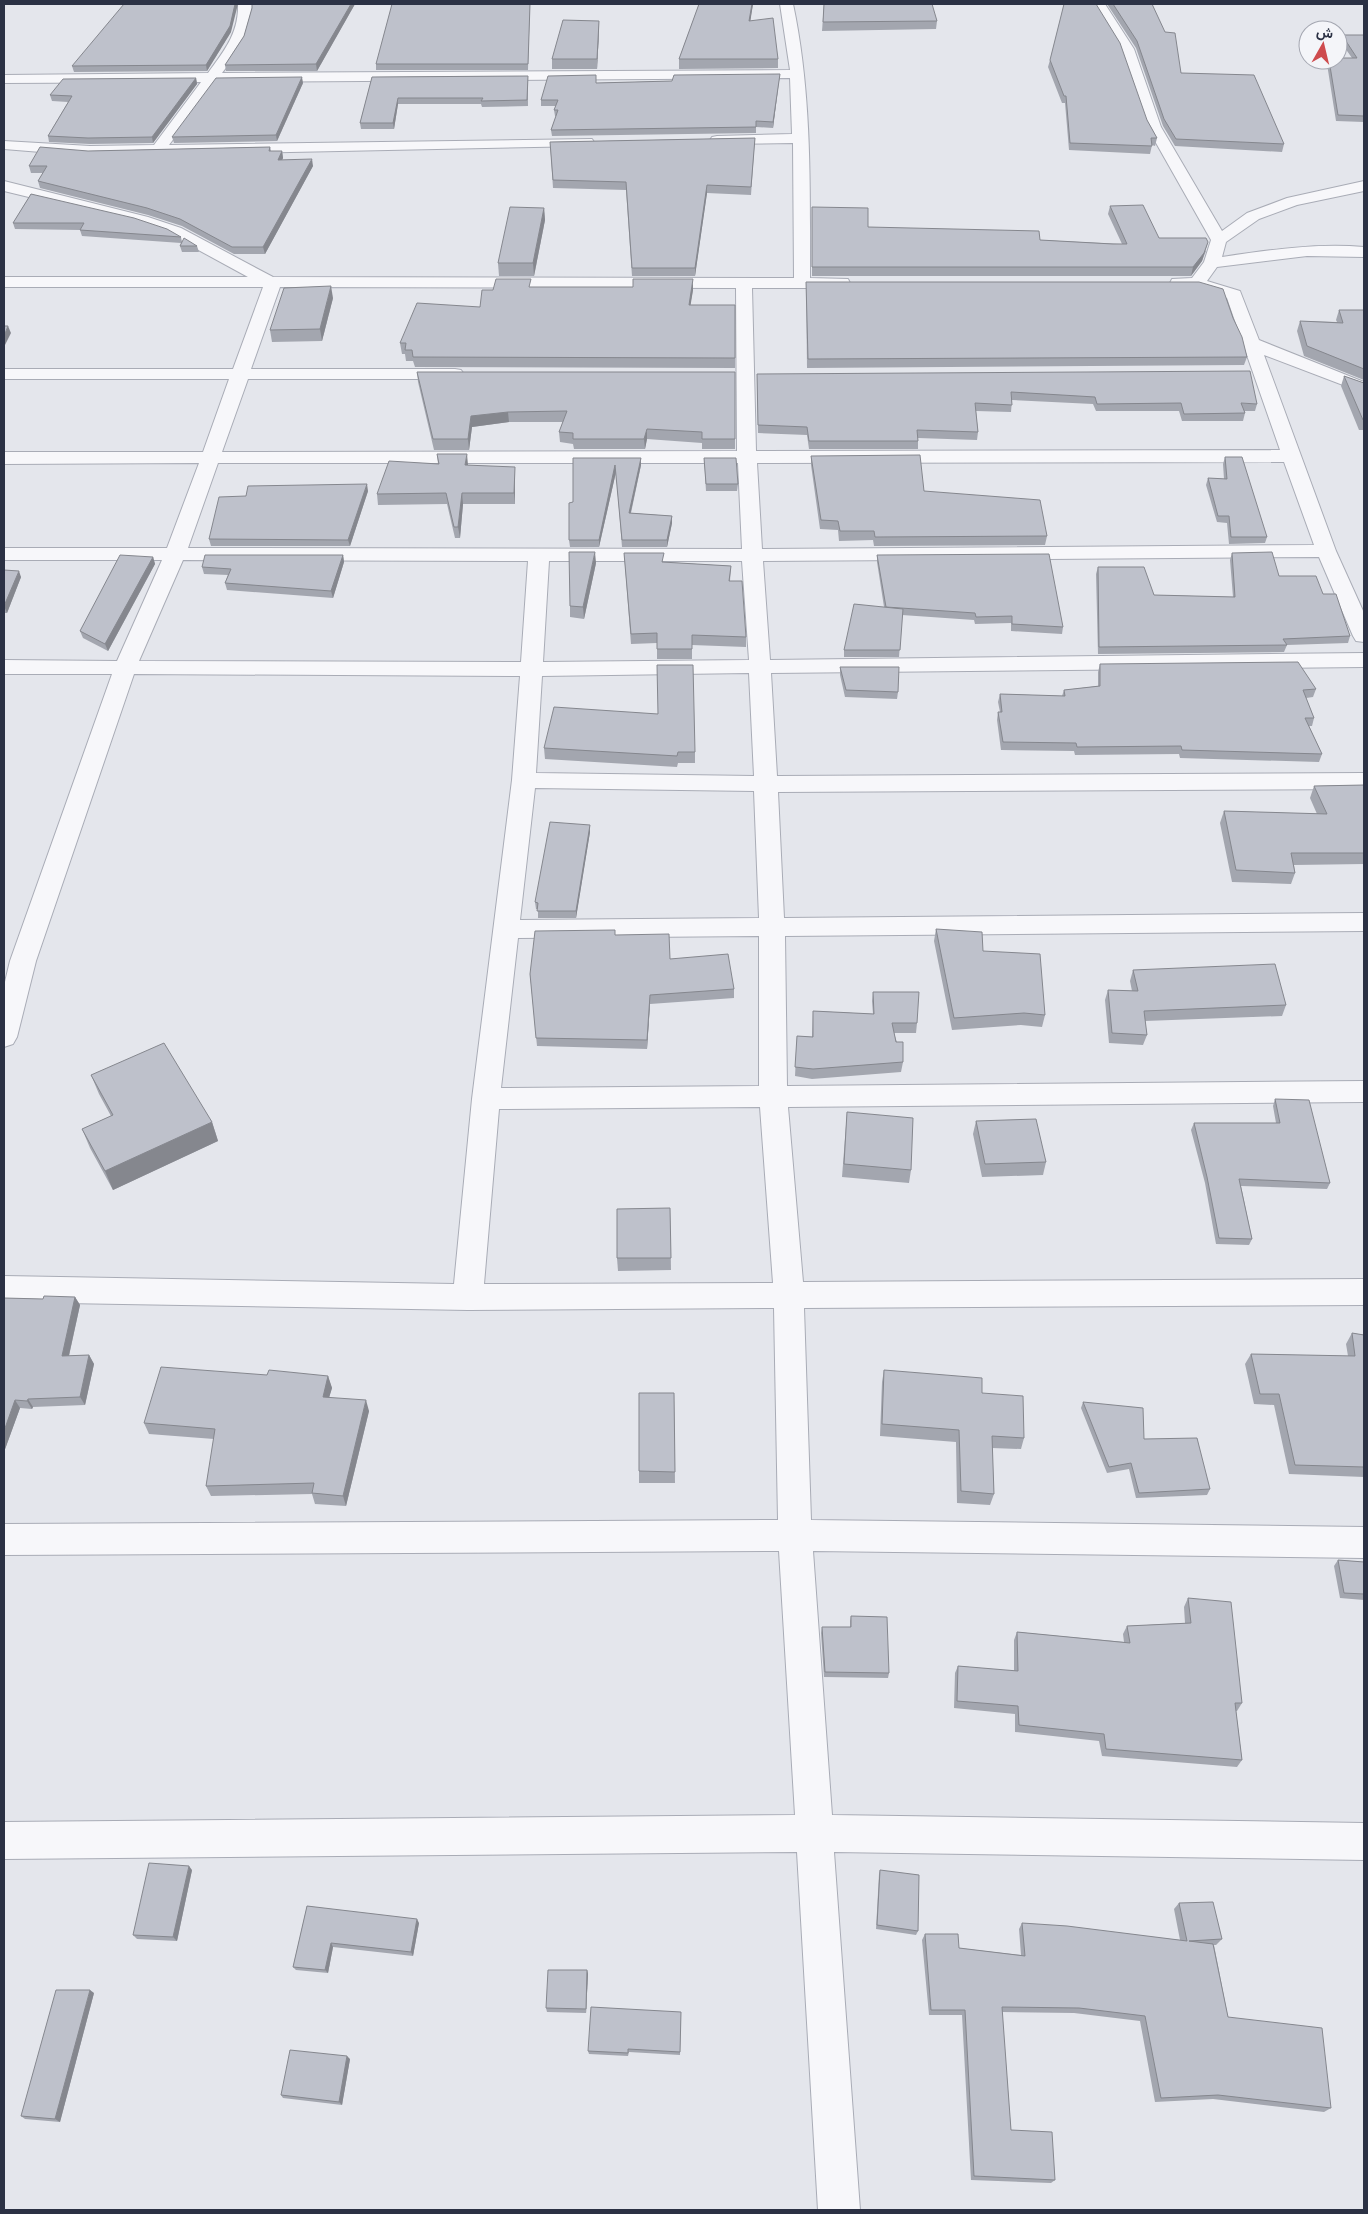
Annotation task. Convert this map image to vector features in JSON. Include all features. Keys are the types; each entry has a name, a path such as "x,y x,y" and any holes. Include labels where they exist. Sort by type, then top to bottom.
{"street":[{"path":"159,149 211,77 232,52 247,17 245,4"},
{"path":"787,4 797,74 802,283"},
{"path":"1099,4 1127,48 1154,127 1219,240"},
{"path":"4,79 797,74"},
{"path":"702,140 800,138"},
{"path":"4,145 90,151 604,141"},
{"path":"4,186 142,220 175,231 273,284"},
{"path":"1198,283 1212,263 1219,240 1253,216 1292,201 1364,186"},
{"path":"1212,263 1294,251 1346,250 1364,252"},
{"path":"4,282 273,284 862,283"},
{"path":"1158,283 1198,283 1216,287 1234,295 1326,550 1364,636"},
{"path":"4,1037 23,960 125,668 175,555 273,284"},
{"path":"744,284 747,457 760,666 772,926 773,1097 789,1295 795,1535 816,1833 839,2210"},
{"path":"1251,343 1364,388"},
{"path":"1241,372 1261,372"},
{"path":"4,374 469,374"},
{"path":"4,458 1292,456"},
{"path":"4,554 752,555 1326,550"},
{"path":"468,1297 486,1098 524,780 539,554"},
{"path":"4,667 532,669 1364,660"},
{"path":"524,780 766,784 1364,781"},
{"path":"506,928 1364,922"},
{"path":"486,1098 1364,1091"},
{"path":"4,1289 468,1297 1364,1292"},
{"path":"4,1540 795,1535 1364,1542"},
{"path":"4,1841 816,1833 1364,1841"}],"building":[{"path":"124,4 235,4 230,26 206,65 72,66"},
{"path":"252,4 351,4 316,64 225,65 244,36"},
{"path":"392,4 530,4 528,64 376,64"},
{"path":"699,4 752,4 749,21 773,18 778,59 679,59"},
{"path":"824,4 932,4 937,21 823,22"},
{"path":"1064,4 1096,4 1120,43 1147,120 1157,138 1151,138 1152,146 1070,143 1066,96 1064,96 1050,60"},
{"path":"1113,4 1152,4 1165,32 1175,33 1181,73 1254,75 1284,144 1176,139 1164,119 1137,41"},
{"path":"563,20 599,21 597,59 552,59"},
{"path":"1348,35 1364,35 1364,116 1338,115 1331,70 1348,70 1348,58 1357,58 1348,44"},
{"path":"780,74 773,122 756,121 756,127 551,130 558,110 554,110 558,100 541,100 548,76 596,75 596,83 672,81 674,75"},
{"path":"528,76 527,100 481,101 483,98 398,98 393,123 360,123 372,77"},
{"path":"302,77 276,135 172,137 216,78"},
{"path":"196,78 152,137 88,138 48,136 72,96 50,95 63,79"},
{"path":"755,138 751,187 707,185 695,268 632,268 626,182 553,180 550,142"},
{"path":"40,147 88,151 270,147 269,151 282,151 278,160 312,159 263,247 232,247 180,219 147,208 38,181 47,166 29,166"},
{"path":"31,194 134,218 167,229 181,237 80,230 84,223 13,223"},
{"path":"1143,205 1159,238 1206,238 1208,242 1204,253 1193,267 812,267 812,207 868,208 868,227 1039,231 1040,240 1127,244 1110,206"},
{"path":"510,207 544,208 533,263 498,263"},
{"path":"184,238 197,246 180,246"},
{"path":"496,279 531,279 529,287 633,287 633,279 693,279 689,305 735,305 735,358 413,357 412,350 405,350 406,343 400,343 417,303 480,307 482,290 493,290"},
{"path":"806,282 1199,282 1223,289 1242,337 1247,357 808,359"},
{"path":"331,286 320,329 270,330 284,288"},
{"path":"1339,310 1364,310 1364,369 1307,346 1300,321 1343,323"},
{"path":"4,326 8,326 4,336"},
{"path":"1250,371 1257,404 1241,403 1245,413 1184,414 1181,403 1097,404 1095,397 1011,392 1012,405 975,403 978,432 917,430 918,441 809,441 807,427 758,425 757,374"},
{"path":"417,372 735,372 735,439 702,439 702,432 647,429 644,439 573,439 573,433 559,432 567,411 508,412 471,416 468,439 433,439"},
{"path":"1344,376 1364,383 1364,420 1363,420"},
{"path":"437,454 467,454 465,465 515,467 514,493 462,493 458,527 454,527 446,493 377,494 389,461 439,464"},
{"path":"920,455 924,491 1040,500 1047,536 875,537 874,531 840,531 838,521 821,520 811,456"},
{"path":"1225,457 1242,457 1267,537 1231,537 1229,516 1218,516 1208,478 1227,479"},
{"path":"573,458 641,458 629,513 672,516 667,540 622,540 615,465 599,540 569,540 569,503 573,502"},
{"path":"704,458 736,458 738,484 706,484"},
{"path":"367,484 348,540 209,539 219,497 246,496 248,486"},
{"path":"569,552 595,552 583,607 570,606"},
{"path":"1272,552 1279,576 1316,576 1323,594 1336,594 1350,636 1283,639 1287,645 1099,647 1098,567 1144,567 1154,595 1235,597 1232,553"},
{"path":"624,553 664,553 662,562 731,566 729,581 742,581 746,637 692,635 692,649 657,649 657,633 631,634"},
{"path":"1049,554 1063,627 1012,624 1012,616 976,617 975,613 886,607 877,555"},
{"path":"120,555 153,557 105,644 80,631"},
{"path":"205,555 343,555 331,591 225,583 231,569 202,567"},
{"path":"4,570 19,571 4,606"},
{"path":"854,604 903,609 900,650 844,650"},
{"path":"1298,662 1316,689 1303,690 1314,718 1305,718 1322,754 1182,750 1181,746 1077,747 1076,743 1003,742 998,712 1002,712 1000,694 1065,696 1064,690 1100,686 1100,664"},
{"path":"657,665 693,665 695,752 678,752 677,756 544,748 554,707 658,714"},
{"path":"840,667 899,667 898,692 846,690"},
{"path":"1364,785 1364,853 1291,853 1295,873 1236,870 1224,811 1327,814 1314,786"},
{"path":"550,822 590,825 576,911 537,911 538,903 535,902"},
{"path":"936,929 982,932 983,951 1040,954 1045,1015 1024,1013 954,1018"},
{"path":"615,930 615,935 669,934 670,959 728,954 734,989 650,995 647,1040 536,1038 530,974 535,931"},
{"path":"1275,964 1286,1005 1144,1011 1147,1035 1112,1033 1108,990 1138,991 1133,970"},
{"path":"873,992 919,992 917,1023 892,1023 896,1042 903,1042 903,1062 813,1069 795,1067 797,1036 813,1037 813,1011 874,1014"},
{"path":"164,1043 212,1122 105,1171 82,1129 113,1115 91,1075"},
{"path":"1275,1099 1309,1100 1330,1183 1239,1179 1252,1239 1219,1238 1194,1123 1280,1123"},
{"path":"847,1112 913,1118 911,1170 844,1164"},
{"path":"1036,1119 1046,1162 985,1164 976,1121"},
{"path":"670,1208 671,1258 617,1258 617,1209"},
{"path":"44,1296 75,1297 62,1356 89,1355 80,1397 28,1399 27,1401 15,1400 4,1431 4,1298 43,1299"},
{"path":"1352,1333 1364,1335 1364,1467 1295,1465 1279,1394 1260,1394 1251,1354 1355,1356"},
{"path":"161,1367 267,1375 269,1370 328,1376 323,1397 366,1400 343,1496 312,1493 314,1483 206,1486 215,1429 144,1423"},
{"path":"884,1370 982,1378 982,1393 1023,1396 1024,1438 992,1436 994,1494 961,1491 959,1430 882,1424"},
{"path":"639,1393 674,1393 675,1472 639,1471"},
{"path":"1083,1402 1143,1408 1144,1439 1197,1438 1210,1489 1139,1493 1131,1463 1109,1467"},
{"path":"1338,1560 1364,1562 1364,1594 1344,1593"},
{"path":"1188,1598 1231,1602 1242,1703 1235,1703 1242,1760 1106,1749 1104,1734 1019,1725 1018,1706 957,1701 958,1666 1018,1671 1017,1632 1130,1643 1127,1626 1191,1623"},
{"path":"851,1616 887,1617 889,1673 825,1672 822,1627 851,1627"},
{"path":"149,1863 189,1866 173,1937 133,1935"},
{"path":"880,1870 919,1875 918,1931 877,1925"},
{"path":"1213,1902 1222,1939 1189,1941 1213,1944 1228,2017 1322,2028 1331,2108 1218,2095 1161,2098 1145,2016 1079,2008 1002,2007 1011,2130 1052,2132 1055,2180 974,2176 965,2010 931,2010 925,1934 958,1934 959,1948 1025,1956 1022,1923 1067,1926 1187,1941 1179,1903"},
{"path":"307,1906 417,1919 411,1952 331,1943 325,1970 293,1967"},
{"path":"548,1970 587,1970 586,2009 546,2008"},
{"path":"56,1990 90,1990 55,2119 21,2116"},
{"path":"591,2007 681,2012 680,2052 628,2049 628,2053 588,2051"},
{"path":"290,2050 347,2056 339,2102 281,2095"}]}
